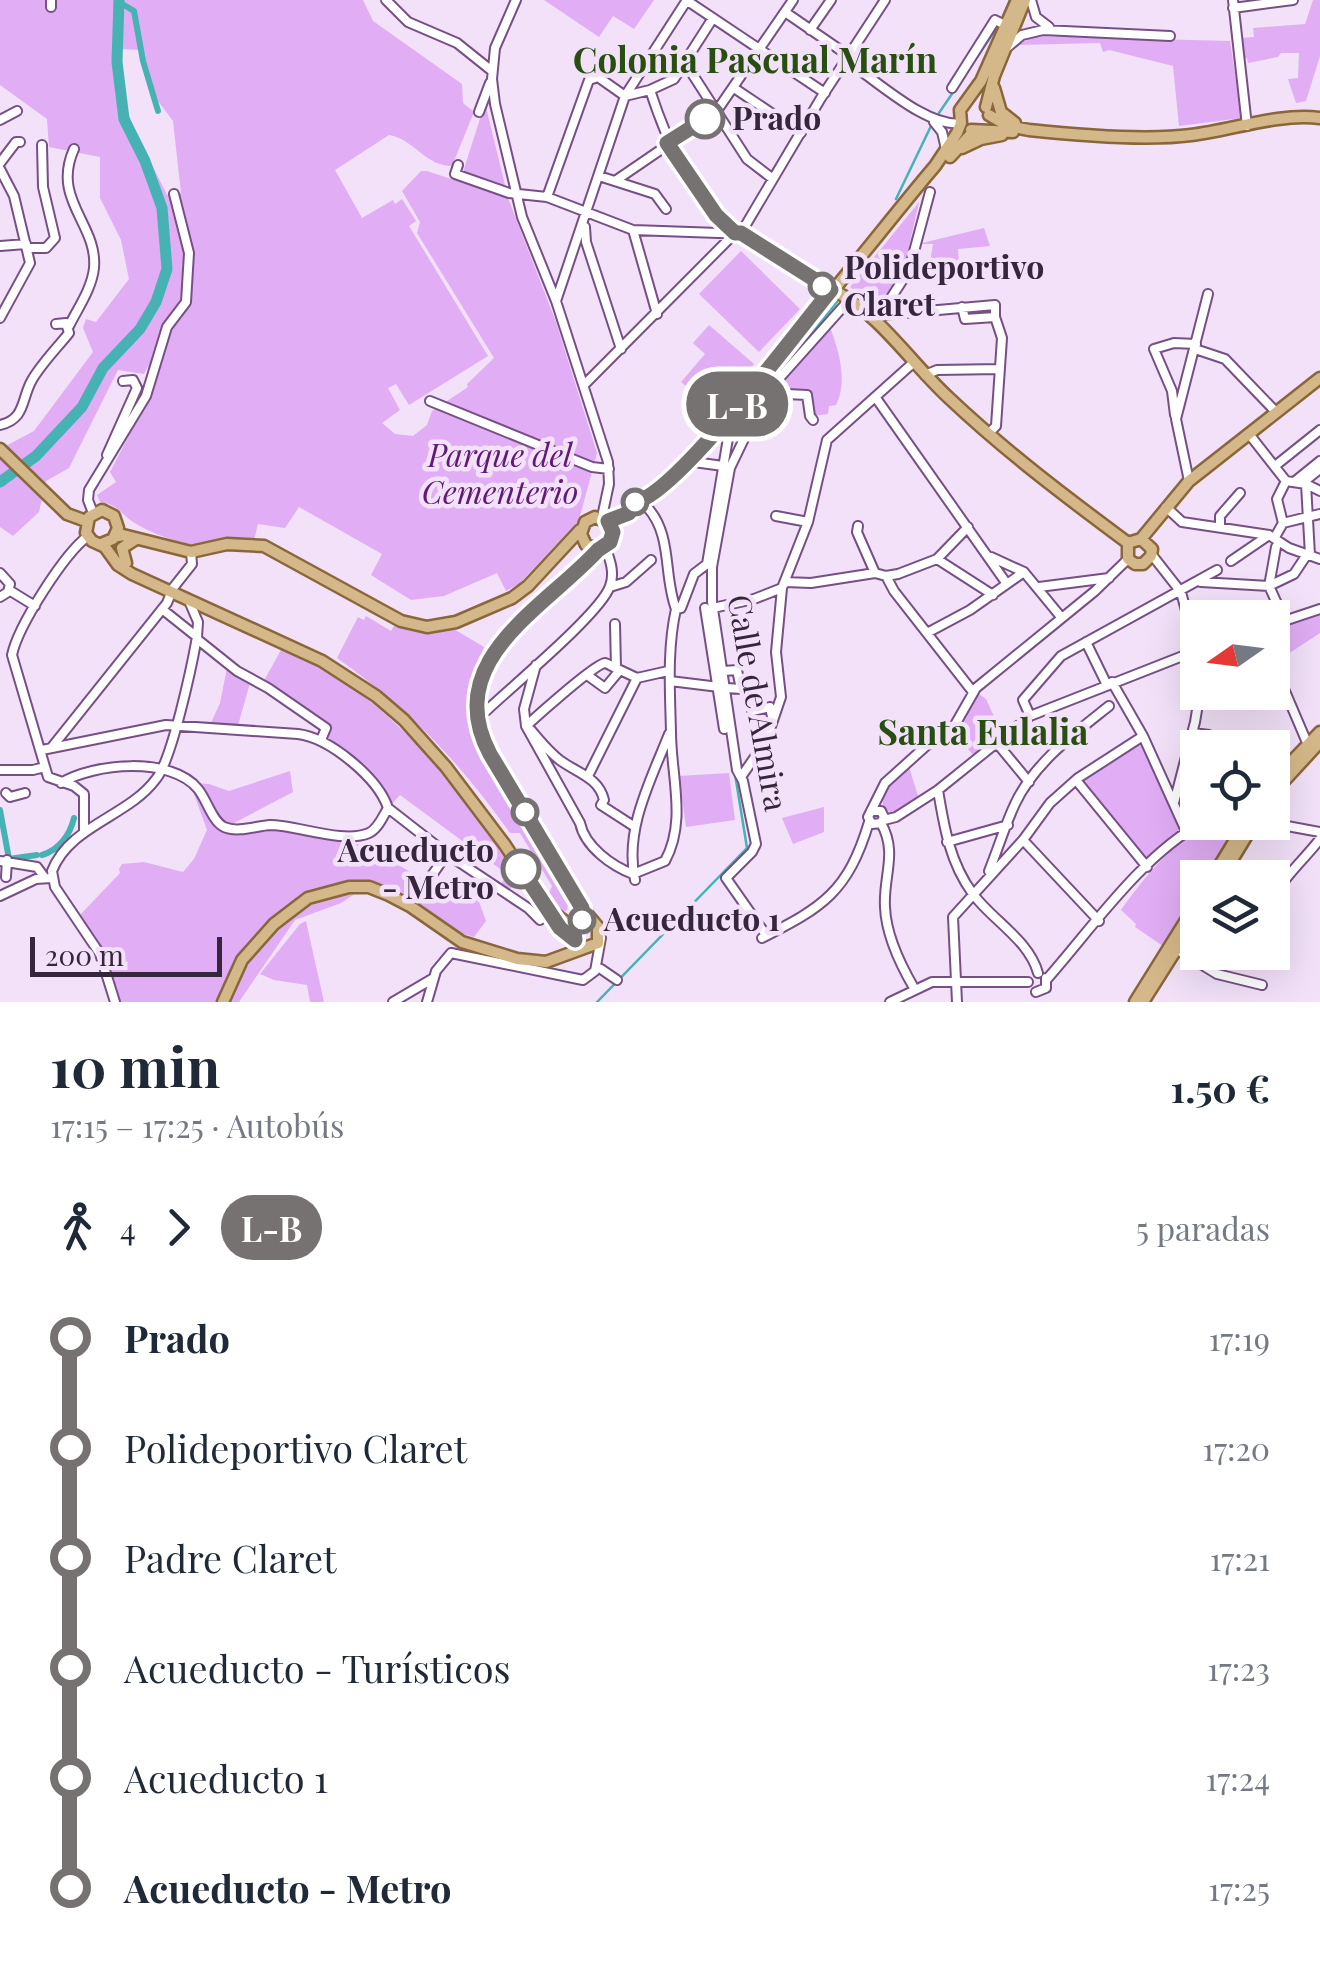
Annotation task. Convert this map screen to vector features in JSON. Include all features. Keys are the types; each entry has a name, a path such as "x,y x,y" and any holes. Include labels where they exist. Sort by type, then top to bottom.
{"main road":[{"path":"945,158 961,123 964,106 981,81 1017,0"},
{"path":"608,523 629,513 685,464 945,158 978,130 1002,53 1028,0"},
{"path":"993,78 996,100 1006,118 1022,126 1059,133"},
{"path":"964,106 977,101 1015,128 1059,133"},
{"path":"961,123 978,130 1022,134 1182,136 1295,117 1320,118"},
{"path":"945,158 973,142 1022,134"},
{"path":"833,290 875,316 913,364 988,434 1128,544"},
{"path":"223,1002 242,960 274,924 308,898 349,887 369,888 405,902 462,942 536,962 558,958 576,934 582,908 490,754 479,724 481,676 498,647 581,565 588,542 588,519 608,523 647,507 730,420 833,290"},
{"path":"1128,544 1141,538 1189,481 1320,378"},
{"path":"0,448 68,522 88,525 109,540 125,570 337,669 404,720 446,767 576,934 594,946 600,935 576,934"},
{"path":"0,457 41,492"},
{"path":"88,525 109,512 134,532 191,558 228,544 264,546 400,621 434,627 512,598 588,542 610,542 608,523"},
{"path":"109,540 118,522"},
{"path":"1128,544 1128,559 1142,564 1152,555 1150,545 1141,538"},
{"path":"109,540 136,539 166,546"},
{"path":"126,563 122,548 136,539"},
{"path":"109,540 126,563 190,601 205,605"},
{"path":"1290,772 1320,732"},
{"path":"1290,765 1314,743"},
{"path":"1135,1002 1180,930"},
{"path":"558,958 576,934"},
{"path":"1144,1002 1180,943"}],"street":[{"path":"386,0 408,22 457,43 492,75 522,217 556,302 609,469 608,523"},
{"path":"479,112 492,75 497,41 516,0"},
{"path":"556,302 581,238 625,96 687,0 825,93"},
{"path":"616,181 716,112 793,0"},
{"path":"810,30 831,0"},
{"path":"584,386 738,233 886,0"},
{"path":"1028,0 1036,17 1054,30"},
{"path":"1247,126 1233,4 1293,0"},
{"path":"784,12 849,56 855,68"},
{"path":"547,197 588,82 598,77 625,96 672,82 713,18"},
{"path":"952,88 995,20 1003,24"},
{"path":"1002,53 1028,32 1170,36"},
{"path":"684,61 747,159 773,179"},
{"path":"842,67 855,68 931,118 946,124 961,123"},
{"path":"734,88 800,133"},
{"path":"650,90 667,143 716,215 738,233"},
{"path":"931,118 946,117 964,106"},
{"path":"0,120 16,112"},
{"path":"931,118 944,138 945,158"},
{"path":"0,315 28,270 27,246 0,166 16,142 20,142"},
{"path":"0,246 46,248 55,238 42,176 42,145"},
{"path":"0,425 11,422 24,408 30,383 69,332 94,272 94,252 67,185 68,162 74,149"},
{"path":"457,170 516,194 547,197 633,230 749,235 833,290"},
{"path":"599,176 656,194 666,209"},
{"path":"875,316 908,270 930,192"},
{"path":"84,832 84,794 49,778 45,767 47,749 14,664 13,649 34,606 88,525 88,494 146,396 167,327 186,302 189,253 174,194"},
{"path":"633,230 658,314"},
{"path":"581,238 622,348"},
{"path":"1176,419 1208,294"},
{"name":"Calle de Almira","path":"850,300 756,409 729,472 712,567 709,608 756,847 726,876 764,937 793,924 827,900 842,881 869,821"},
{"path":"875,316 995,306 1002,338 996,426 988,434"},
{"path":"56,324 63,322 69,326"},
{"path":"1189,481 1172,391 1154,348 1174,343 1196,346 1225,359 1276,412"},
{"path":"742,777 762,750 782,694 776,652 783,585 808,522 826,440 913,364"},
{"path":"925,375 936,370 1000,369"},
{"path":"102,468 137,388 130,378 123,381"},
{"path":"766,393 807,395 813,420"},
{"path":"876,398 1008,584"},
{"path":"430,402 592,468 609,469"},
{"path":"676,608 681,608 694,574 707,564 730,420"},
{"path":"1274,466 1320,430"},
{"path":"1250,434 1274,466 1320,491"},
{"path":"694,462 723,466"},
{"path":"1276,600 1269,586 1279,532 1277,499 1320,465"},
{"path":"1294,574 1309,554 1299,481"},
{"path":"1220,526 1220,516 1240,493"},
{"path":"634,877 665,861 678,832 669,676 676,608 662,537 657,520 647,507"},
{"path":"1166,508 1182,522 1279,532"},
{"path":"1231,561 1306,517 1320,514"},
{"path":"776,516 808,522"},
{"path":"858,526 857,532 875,572"},
{"path":"886,576 938,559 968,527"},
{"path":"1279,532 1289,548 1320,560"},
{"path":"588,542 612,570 610,587"},
{"path":"1152,555 1182,600"},
{"path":"989,556 1024,572 1060,616"},
{"path":"47,749 162,609 191,558"},
{"path":"938,559 993,594"},
{"path":"1128,559 973,692 952,730 926,746 885,782 869,821 874,825 896,816 938,790 1030,716 1180,658"},
{"path":"482,708 536,665 610,587 626,582 650,560"},
{"path":"1199,582 1269,586 1320,560"},
{"path":"1030,716 1023,700 1059,657 1216,570"},
{"path":"709,608 754,599 783,585 875,572 886,576 973,692"},
{"path":"927,633 1024,572"},
{"path":"0,573 8,579 8,590 0,597"},
{"path":"1040,587 1110,578"},
{"path":"8,590 34,606"},
{"path":"190,601 198,622 197,638"},
{"path":"48,878 56,862 84,832 136,800 163,769 205,605"},
{"name":"Calle de Almira","path":"709,608 724,671 724,730"},
{"path":"162,609 261,686 326,728 321,740"},
{"path":"1290,620 1320,609"},
{"path":"587,675 605,688 618,669 615,624"},
{"path":"1086,642 1143,736 1180,817"},
{"path":"2,650 13,649"},
{"path":"528,727 604,663 637,678 669,676 723,688 754,689"},
{"path":"536,665 524,709 528,727 584,836 606,859 634,877"},
{"path":"724,671 737,670 740,688"},
{"path":"588,776 637,678"},
{"path":"1290,697 1314,743"},
{"path":"988,875 1014,805 1029,782 1047,760 1109,706"},
{"path":"752,710 772,707 772,727"},
{"path":"47,749 162,725 298,734 321,740 345,756 384,797 388,808 540,920"},
{"path":"528,727 558,759 588,776 603,793 601,805 635,828"},
{"path":"634,877 635,828 670,730"},
{"path":"957,1002 952,918 1023,840 1050,802 1143,736"},
{"path":"996,742 1029,782"},
{"path":"61,782 110,769 148,765 163,769 191,782 220,825 234,829 270,826 365,834 374,829 388,808"},
{"path":"0,770 45,767"},
{"path":"1076,780 1146,866"},
{"path":"1174,803 1180,781"},
{"path":"938,790 954,860 974,895 1025,950 1042,976 1046,988 1032,1002"},
{"path":"6,793 10,797 25,793"},
{"path":"871,810 880,810 891,854 885,912 898,958 914,988"},
{"path":"947,842 1008,825"},
{"path":"1290,827 1320,836 1301,864 1290,873"},
{"path":"1028,982 1031,976 1042,976 1099,921 1146,866 1180,836"},
{"path":"1023,840 1099,921"},
{"path":"1000,844 1011,851"},
{"path":"432,875 447,854"},
{"path":"6,877 5,861 37,868 48,878 100,954 115,1002"},
{"path":"0,896 30,881 48,878"},
{"path":"576,934 592,963 588,978"},
{"path":"441,1002 427,1000 434,975 445,957 454,953 582,980 595,972 602,946 600,935"},
{"path":"1176,949 1217,974 1262,985"},
{"path":"601,969 618,980"},
{"path":"393,1002 434,975"},
{"path":"890,1002 932,982 958,980 1028,982 1040,995"}],"green space":[{"name":"Parque del Cementerio","path":"0,0 363,0 373,21 462,84 463,103 474,112 452,166 434,162 389,135 335,170 362,218 402,199 416,221 409,226 488,356 409,405 396,384 388,388 400,410 382,423 395,434 413,436 427,425 432,411 468,387 494,358 417,233 420,222 402,191 421,171 427,171 508,198 556,322 597,453 579,520 519,584 506,591 497,573 444,596 411,600 371,575 382,554 299,507 285,528 258,524 254,540 193,544 165,537 100,502 97,495 116,482 110,472 154,387 148,366 144,374 118,370 69,468 46,481 39,512 13,536 0,527 0,449 34,431 93,352 83,328 86,319 96,322 129,279 121,240 100,198 100,157 49,147 47,119 0,85","holes":["120,49 139,50 158,101 173,121 181,193 167,195 126,106 121,88"]},
{"path":"544,0 654,0 634,29 613,16 599,37"},
{"path":"1313,0 1320,0 1320,56 1306,101 1296,103 1288,79 1298,78 1299,53 1281,53 1248,63 1247,58 1243,59 1242,38 1254,37 1253,28 1305,24"},
{"path":"1034,36 1230,41 1242,118 1179,126 1173,66 1109,50 1103,52 1100,43 1018,45"},
{"path":"485,103 506,189 463,172"},
{"path":"919,202 903,272 878,307 850,287"},
{"path":"984,228 990,246 958,249 959,264 944,266 937,274 921,273 923,268 929,268 933,244 918,244"},
{"path":"741,251 800,309 759,352 699,294"},
{"path":"709,325 754,364 745,375 733,366 703,401 681,382 705,354 693,343"},
{"path":"830,327 841,366 840,396 836,405 829,406 828,414 812,416 814,402 810,395 783,390 777,383"},
{"path":"1320,614 1320,633 1290,653 1290,624"},
{"path":"366,616 391,631 395,624 423,632 452,628 484,647 470,703 477,745 568,905 567,910 563,912 549,893 552,886 520,833 510,833 471,782 410,717 337,658 358,617 364,620"},
{"path":"281,650 315,664 350,686 417,745 476,814 520,879 508,891 500,886 507,874 400,795 388,808 369,779 321,740 326,728 261,686"},
{"path":"227,668 250,683 237,729 210,725 220,703"},
{"path":"979,694 986,699 1002,734 975,757 954,733"},
{"path":"1142,746 1180,830 1145,860 1080,780"},
{"path":"909,767 919,799 891,814 883,805 884,792"},
{"path":"290,771 293,792 232,824 289,824 367,847 433,885 455,880 474,888 486,921 474,937 457,932 423,908 373,882 341,903 295,920 239,1002 118,1002 106,956 80,915 120,873 122,864 144,862 183,872 194,859 207,830 190,783 229,791"},
{"path":"729,773 735,820 686,827 679,776"},
{"path":"824,807 824,832 793,844 782,818"},
{"path":"1229,840 1217,860 1180,860 1180,918 1163,946 1135,927 1121,910 1160,861 1183,841"},
{"path":"306,921 324,1002 310,1002 307,985 260,974"}],"waterway":[{"path":"0,482 36,456 82,407 103,368 140,329 156,302 167,269 162,208 124,119 117,62 119,0"},
{"path":"1003,16 1010,0"},
{"path":"124,5 134,11 158,111"},
{"path":"939,113 998,26"},
{"path":"896,199 931,126"},
{"path":"778,374 837,302"},
{"path":"734,452 760,396"},
{"path":"708,582 708,608"},
{"path":"597,1002 747,848 735,774"},
{"path":"0,810 9,859 37,855"},
{"path":"42,855 63,841 74,818"}],"bus line":[{"name":"L-B","path":"521,869 560,928 575,940 582,908 490,754 480,730 477,697 487,664 532,611 598,550 605,548 613,536 608,521 629,513 635,502 644,501 685,464 831,290 741,233 735,233 712,209 667,143 705,119"}],"place":[{"name":"Prado","path":"705,119"},
{"name":"Polideportivo Claret","path":"822,286"},
{"name":"Acueducto - Metro","path":"521,869"},
{"name":"Acueducto 1","path":"582,920"}],"district":[{"name":"Colonia Pascual Marín","path":"755,61"},
{"name":"Santa Eulalia","path":"983,733"}]}
